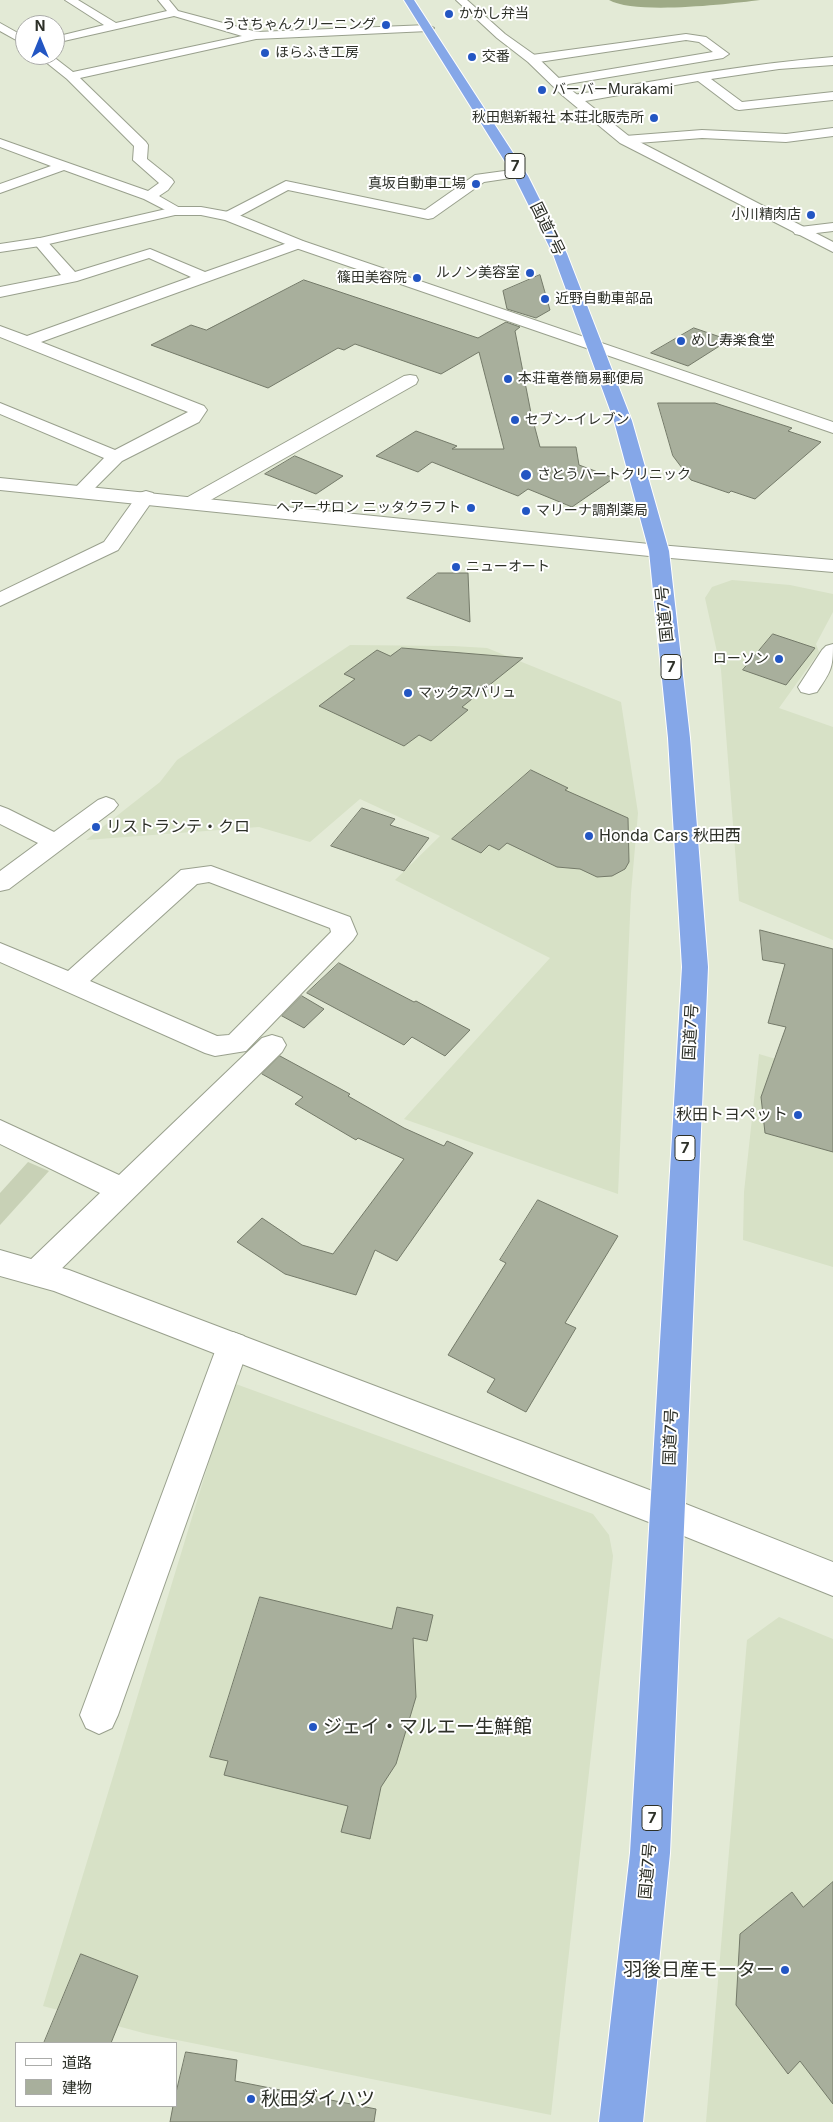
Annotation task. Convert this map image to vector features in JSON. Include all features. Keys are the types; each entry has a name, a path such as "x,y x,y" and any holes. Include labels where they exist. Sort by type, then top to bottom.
{"highway":[{"name":"国道7号","path":"409,0 519,173 560,254 596,346 623,421 659,551 679,738 695,967 681,1212 668,1513 650,1853 621,2122"}],"street":[{"path":"70,0 113,26"},
{"path":"163,0 174,13"},
{"path":"461,0 501,36 532,59 574,99 625,140 833,248"},
{"path":"65,38 174,13 256,36"},
{"path":"0,26 15,36"},
{"path":"71,76 256,36 428,28"},
{"path":"532,59 686,37 702,39 723,54 556,82"},
{"path":"574,99 779,65 833,61"},
{"path":"56,65 71,76 141,145 140,160 167,182 163,188 149,196"},
{"path":"700,77 786,138"},
{"path":"739,106 833,96"},
{"path":"625,140 702,134 786,138 833,132"},
{"path":"0,143 149,196 175,211"},
{"path":"0,189 64,166"},
{"path":"229,216 286,185 428,215 480,178 519,173"},
{"path":"0,248 40,242 175,211 201,211 229,216 298,244 833,428"},
{"path":"800,231 833,227"},
{"path":"40,242 72,278"},
{"path":"28,341 298,244"},
{"path":"0,292 72,278 150,253 204,277"},
{"path":"0,331 198,410 193,418 116,457 82,491"},
{"path":"193,502 410,380"},
{"path":"0,408 116,457"},
{"path":"0,484 146,497 659,551 833,566"},
{"path":"0,600 111,546 146,497"},
{"path":"810,686 833,650"},
{"path":"0,883 106,805"},
{"path":"0,814 55,842"},
{"path":"0,952 215,1046 236,1044 344,934 341,924 211,874 190,876 71,983"},
{"path":"37,1273 272,1045"},
{"path":"0,1131 122,1190"},
{"path":"0,1263 58,1279 668,1513 833,1579"},
{"path":"99,1715 232,1346"}],"shaded area":[{"path":"609,0 760,0 705,6 660,8 639,7"},
{"path":"732,580 790,585 833,594 833,612 816,644 819,652 779,708 833,727 833,940 739,901 721,670 705,598 712,587"},
{"path":"350,645 487,648 621,702 638,813 631,893 618,1194 404,1119 550,958 395,880 440,836 360,799 310,842 259,827 86,840 160,782 177,760"},
{"path":"759,1054 833,1076 833,1267 743,1240 744,1192"},
{"path":"28,1162 49,1171 0,1225 0,1193"},
{"path":"233,1383 593,1514 609,1535 613,1556 551,2115 147,2034 43,2006"},
{"path":"779,1617 833,1639 833,2122 706,2122 747,1640"}],"building":[{"path":"540,275 550,310 536,318 507,309 503,291"},
{"path":"304,280 478,338 506,322 520,327 515,331 531,413 540,447 576,447 579,465 614,478 572,507 528,489 518,496 432,462 418,472 376,456 416,431 457,446 452,449 504,449 479,352 441,374 355,344 344,350 338,348 268,388 151,345 191,325 206,330"},
{"path":"694,328 729,340 688,366 651,353"},
{"path":"658,403 715,403 792,428 788,431 821,442 755,499 731,491 729,493 691,480 673,456"},
{"path":"295,456 343,476 316,494 265,474"},
{"path":"438,573 468,573 470,622 407,598"},
{"name":"ローソン","path":"773,634 815,648 786,685 743,670"},
{"name":"マックスバリュ","path":"402,648 523,658 462,707 468,710 431,741 419,735 404,746 319,706 355,679 344,674 377,650 390,656"},
{"path":"531,770 568,788 565,790 628,818 629,862 625,869 612,876 597,877 580,869 557,867 507,843 499,850 489,845 481,853 452,839"},
{"path":"362,808 395,819 390,825 429,838 404,871 331,846"},
{"path":"760,930 833,949 833,1152 765,1133 761,1097 786,1027 768,1023 785,964 763,960"},
{"path":"339,963 470,1030 445,1056 412,1037 404,1045 307,993"},
{"path":"302,996 324,1009 304,1028 282,1016"},
{"path":"280,1056 350,1094 348,1096 404,1128 444,1146 447,1141 473,1153 397,1261 375,1250 356,1295 285,1274 237,1242 262,1218 302,1245 333,1254 404,1159 358,1138 356,1140 295,1104 303,1097 262,1074"},
{"path":"538,1200 618,1236 565,1323 576,1328 526,1412 487,1392 495,1379 448,1355 506,1263 500,1260"},
{"name":"ジェイ・マルエー生鮮館","path":"260,1597 392,1629 397,1607 433,1615 427,1641 413,1638 416,1697 396,1764 381,1787 370,1839 341,1832 348,1806 224,1775 228,1761 210,1757"},
{"name":"羽後日産モーター","path":"833,1882 833,2104 800,2061 788,2074 736,2005 740,1934 792,1892 803,1907"},
{"path":"81,1954 138,1976 111,2042 44,2042"},
{"name":"秋田ダイハツ","path":"186,2052 237,2060 235,2081 376,2109 374,2122 170,2122 173,2107 178,2107 178,2085"}],"place":[{"name":"かかし弁当","path":"449,14"},
{"name":"うさちゃんクリーニング","path":"386,25"},
{"name":"ほらふき工房","path":"265,53"},
{"name":"交番","path":"472,57"},
{"name":"バーバーMurakami","path":"542,90"},
{"name":"秋田魁新報社 本荘北販売所","path":"654,118"},
{"name":"真坂自動車工場","path":"476,184"},
{"name":"小川精肉店","path":"811,215"},
{"name":"ルノン美容室","path":"530,273"},
{"name":"篠田美容院","path":"417,278"},
{"name":"近野自動車部品","path":"545,299"},
{"name":"めし寿楽食堂","path":"681,341"},
{"name":"本荘竜巻簡易郵便局","path":"508,379"},
{"name":"セブン-イレブン","path":"515,420"},
{"name":"さとうハートクリニック","path":"526,475"},
{"name":"ヘアーサロン ニッタクラフト","path":"471,508"},
{"name":"マリーナ調剤薬局","path":"526,511"},
{"name":"ニューオート","path":"456,567"},
{"name":"ローソン","path":"779,659"},
{"name":"マックスバリュ","path":"408,693"},
{"name":"リストランテ・クロ","path":"96,827"},
{"name":"Honda Cars 秋田西","path":"589,836"},
{"name":"秋田トヨペット","path":"798,1115"},
{"name":"ジェイ・マルエー生鮮館","path":"313,1727"},
{"name":"羽後日産モーター","path":"785,1970"},
{"name":"秋田ダイハツ","path":"251,2099"}]}
